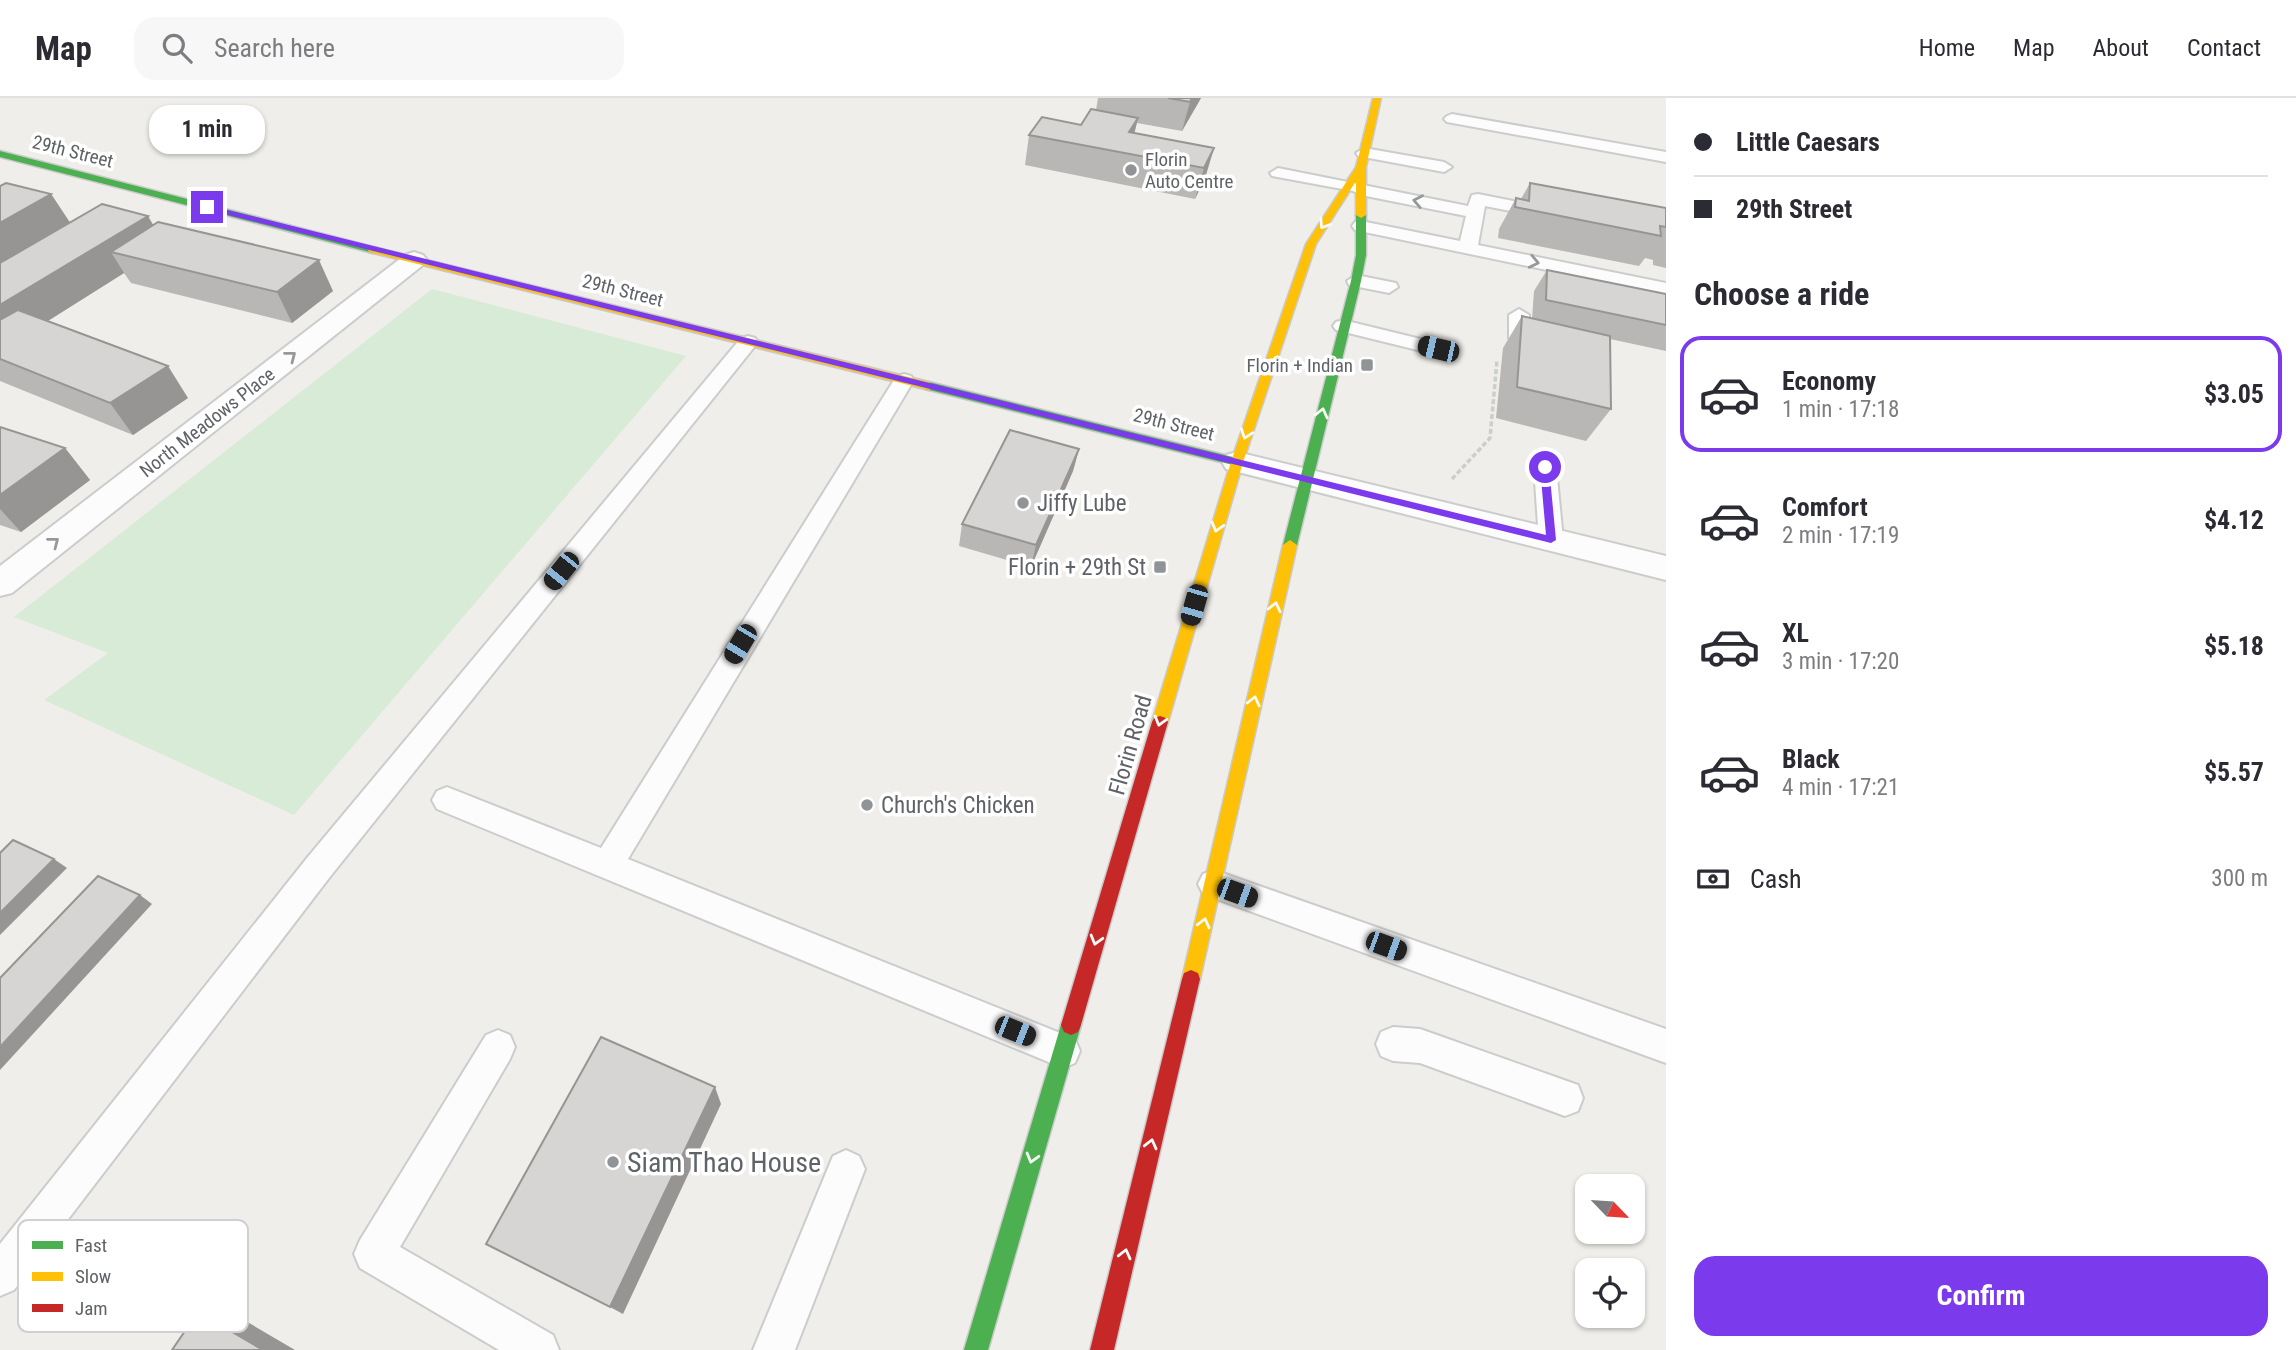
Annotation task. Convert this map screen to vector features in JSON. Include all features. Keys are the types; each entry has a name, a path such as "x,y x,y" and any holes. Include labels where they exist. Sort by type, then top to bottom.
{"main road":[{"name":"Florin Road","path":"976,1350 1237,462 1311,244 1355,188 1377,98"},
{"name":"29th Street","path":"0,154 414,260 1237,462"},
{"path":"1101,1350 1214,884 1305,479 1356,281 1361,255 1361,226 1355,188"}],"street":[{"name":"North Meadows Place","path":"0,584 414,260"},
{"path":"1237,462 1666,568"}],"lane":[{"path":"1452,119 1666,157"},
{"path":"1363,160 1444,167"},
{"path":"1279,173 1355,188 1559,215"},
{"path":"1468,248 1476,206"},
{"path":"1361,226 1666,289"},
{"path":"1356,281 1390,287"},
{"path":"1518,338 1519,315"},
{"path":"1343,326 1438,349"},
{"path":"44,1220 318,868 748,342"},
{"path":"607,866 904,380"},
{"path":"1545,467 1551,540"},
{"path":"447,800 1063,1051"},
{"path":"1214,884 1666,1046"},
{"path":"1393,1044 1420,1046 1565,1098"},
{"path":"498,1047 374,1254 538,1350"},
{"path":"774,1350 846,1169"},
{"path":"0,1276 18,1253"}],"path":[{"path":"1448,484 1490,438 1498,348"}],"green space":[{"path":"432,289 686,356 294,815 44,700 108,653 14,617"}],"building":[{"path":"1168,98 1192,98 1190,102"},
{"path":"1091,109 1138,118 1129,132 1214,148 1204,168 1029,135 1042,117 1081,125"},
{"path":"6,183 51,194 0,223 0,186"},
{"path":"1530,183 1666,208 1666,227 1660,226 1661,236 1515,207 1516,198 1529,201"},
{"path":"102,204 148,216 0,305 0,263"},
{"path":"158,222 319,260 277,292 111,252"},
{"path":"1547,270 1666,294 1666,325 1546,300"},
{"path":"18,310 168,366 110,403 0,359 0,320"},
{"path":"1522,316 1610,336 1611,409 1517,387"},
{"path":"0,427 65,448 0,495"},
{"path":"1010,430 1079,449 1036,545 962,524"},
{"path":"13,840 54,859 0,913 0,853"},
{"path":"98,876 140,895 0,1047 0,978"},
{"path":"601,1037 715,1087 610,1307 486,1244"},
{"path":"184,1332 232,1332 263,1350 172,1350"}],"traffic: fast":[{"path":"0,154 373,250"},
{"path":"1290,545 1356,281 1361,255 1361,215"},
{"path":"929,386 1237,462"},
{"path":"976,1350 1071,1025"}],"traffic: slow":[{"path":"1361,215 1361,167 1377,98"},
{"path":"1160,722 1237,462 1311,244 1361,167"},
{"path":"373,250 929,386"},
{"path":"1191,979 1290,545"}],"traffic: jam":[{"path":"1071,1025 1160,722"},
{"path":"1102,1350 1191,979"}],"place":[{"name":"Florin Auto Centre","path":"1131,170"},
{"name":"Florin + Indian","path":"1367,365"},
{"name":"Jiffy Lube","path":"1023,503"},
{"name":"Florin + 29th St","path":"1160,567"},
{"name":"Church's Chicken","path":"867,805"},
{"name":"Siam Thao House","path":"613,1162"}],"route":[{"path":"207,207 1551,540 1545,467"}]}
